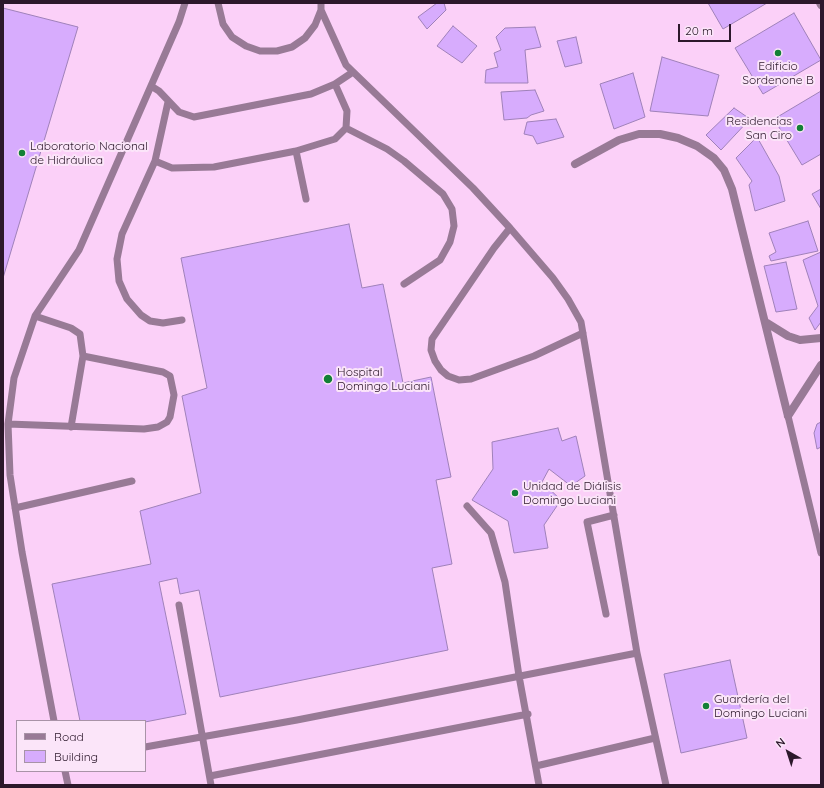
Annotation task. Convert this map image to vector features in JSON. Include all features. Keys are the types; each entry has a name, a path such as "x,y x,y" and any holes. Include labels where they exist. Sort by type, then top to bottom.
{"street":[{"path":"575,164 619,140 639,134 660,134 678,138 697,146 714,158 724,170 732,189 759,300 767,323 788,416"},
{"path":"767,323 788,336 800,340 821,338"},
{"path":"788,416 821,365"}],"lane":[{"path":"54,720 10,475 8,424 14,378 35,316 79,250 186,3"},
{"path":"218,3 223,24 232,37 246,46 260,51 277,51 296,44 305,38 315,25 321,7"},
{"path":"321,7 346,65 407,126 473,188 510,228 568,299 581,322 637,653 666,785"},
{"path":"151,86 159,91 179,112 194,117 311,94 335,84 353,72"},
{"path":"155,161 172,168 214,166 296,151 335,139 346,128 347,111 335,84"},
{"path":"168,102 155,161 122,234 117,259 119,281 127,299 140,315 150,321 163,323 182,320"},
{"path":"346,128 387,149 404,161 443,194 452,209 454,226 450,242 440,260 404,284"},
{"path":"296,151 306,199"},
{"path":"510,228 494,248 432,339 432,350 435,361 441,370 448,376 459,380 471,379 534,356 582,333"},
{"path":"35,316 71,328 80,334 83,356 71,427"},
{"path":"8,424 144,429 158,427 167,422 170,417 174,395 174,385 170,376 163,372 83,356"},
{"path":"788,416 821,553"},
{"path":"15,508 132,482"},
{"path":"467,506 491,533 505,582 519,676 528,714 539,785"},
{"path":"606,614 587,522 614,516"},
{"path":"179,605 211,785"},
{"path":"146,747 297,720 637,653"},
{"path":"210,776 528,714"},
{"path":"536,766 655,738"},
{"path":"65,772 68,785"}],"building":[{"path":"437,3 444,3 446,10 427,29 418,17"},
{"path":"708,3 767,3 723,29"},
{"name":"Laboratorio Nacional de Hidráulica","path":"3,8 78,27 3,278"},
{"name":"Edificio Sordenone B","path":"794,13 821,60 763,94 735,48"},
{"path":"453,26 477,46 462,63 437,46"},
{"path":"535,27 541,47 525,50 528,83 485,83 486,70 498,67 494,53 501,50 496,37 505,28"},
{"path":"576,37 582,63 565,67 557,41"},
{"path":"662,57 719,75 708,116 650,111"},
{"path":"633,73 645,117 614,129 600,84"},
{"path":"535,90 544,111 531,115 527,118 504,120 501,92"},
{"name":"Residencias San Ciro","path":"821,91 821,154 802,165 774,119"},
{"path":"734,108 750,119 721,150 706,135"},
{"path":"556,119 564,137 537,144 533,136 524,134 527,122"},
{"path":"757,137 779,176 785,201 755,211 749,185 752,181 736,158"},
{"path":"821,189 821,209 812,194"},
{"path":"808,221 818,251 771,261 769,256 776,252 769,233"},
{"path":"349,224 362,288 383,284 403,383 431,377 451,477 436,480 452,564 432,568 448,650 220,697 199,590 180,594 177,578 159,582 186,714 146,722 146,720 80,720 52,584 151,564 140,511 201,493 182,396 207,388 181,258"},
{"path":"821,252 821,322 815,330 809,318 818,306 803,260"},
{"path":"786,262 797,309 776,312 764,266"},
{"path":"821,422 821,447 817,449 814,433 817,424"},
{"name":"Unidad de Diálisis Domingo Luciani","path":"558,428 562,441 576,436 585,476 571,486 549,469 542,482 561,500 544,525 548,548 514,553 508,521 472,500 493,469 492,442"},
{"name":"Guardería del Domingo Luciani","path":"730,660 747,738 681,753 664,674"}],"place":[{"name":"Edificio Sordenone B","path":"778,53"},
{"name":"Residencias San Ciro","path":"800,128"},
{"name":"Laboratorio Nacional de Hidráulica","path":"22,153"},
{"name":"Hospital Domingo Luciani","path":"328,379"},
{"name":"Unidad de Diálisis Domingo Luciani","path":"515,493"},
{"name":"Guardería del Domingo Luciani","path":"706,706"}]}
